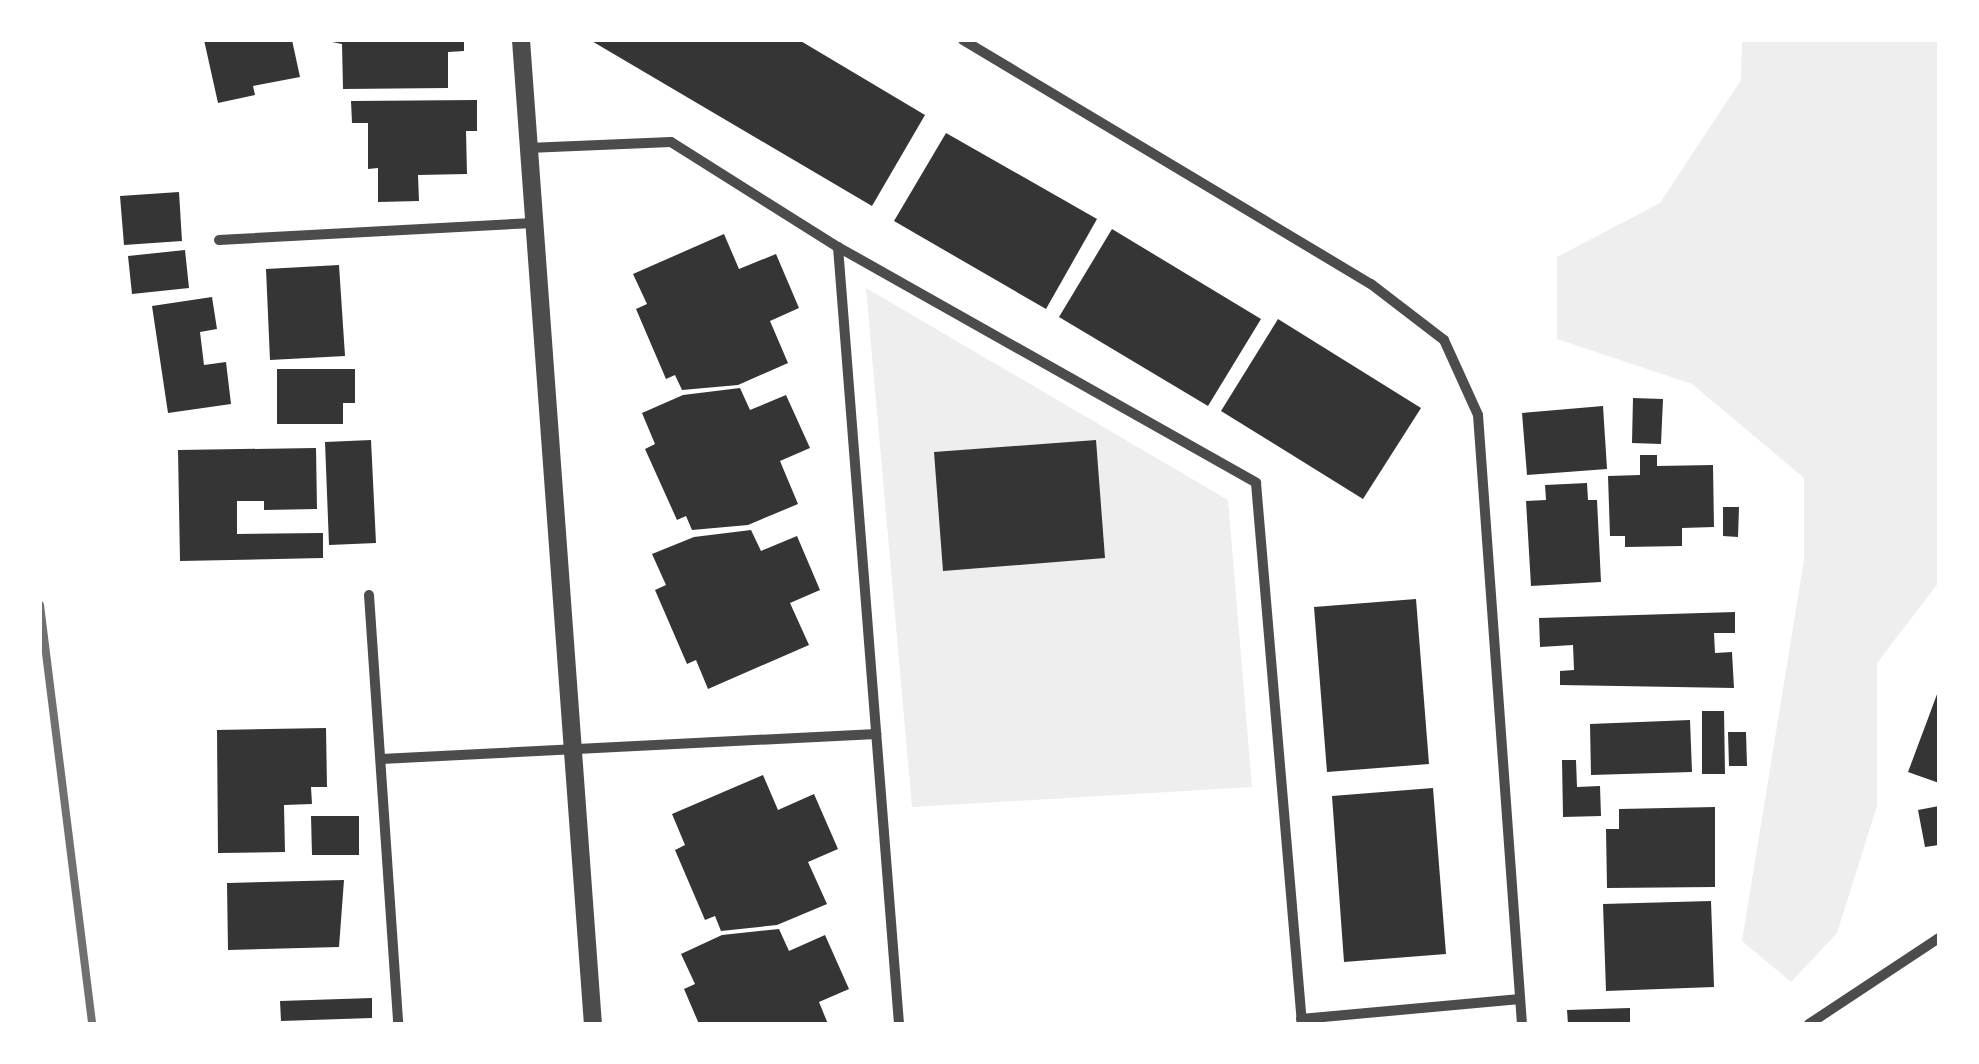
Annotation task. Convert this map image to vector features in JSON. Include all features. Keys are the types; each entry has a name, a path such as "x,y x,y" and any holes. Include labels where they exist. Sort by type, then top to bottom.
{"street":[{"path":"521,40 593,1024"},
{"path":"962,40 1371,284 1444,340 1478,416 1522,1024"},
{"path":"526,148 671,142 838,247 1256,484 1302,1021 1520,999"},
{"path":"219,240 534,223"},
{"path":"838,247 899,1024"},
{"path":"370,595 398,1024"},
{"path":"381,760 876,734"},
{"path":"1810,1024 1939,938"}],"shaded area":[{"path":"1742,40 1939,40 1939,582 1877,663 1877,806 1837,933 1791,982 1742,941 1804,560 1804,478 1692,384 1557,339 1557,257 1660,203 1741,80"},
{"path":"866,288 1228,500 1252,787 912,807"}],"building":[{"path":"204,40 292,40 300,77 253,86 255,95 218,103"},
{"path":"322,40 464,40 464,51 448,52 448,88 343,89 342,44"},
{"path":"590,40 799,40 925,115 872,206"},
{"path":"477,100 477,131 466,131 467,174 418,175 419,201 378,202 378,168 368,169 368,123 352,123 351,101"},
{"path":"946,133 1097,219 1046,309 894,221"},
{"path":"179,192 182,241 124,245 120,196"},
{"path":"1112,229 1261,319 1208,406 1059,317"},
{"path":"724,234 739,269 776,254 799,308 770,321 788,363 738,385 682,390 675,375 666,379 636,309 647,304 633,274"},
{"path":"185,250 189,288 132,294 128,256"},
{"path":"339,265 345,356 270,360 266,269"},
{"path":"212,297 217,329 200,332 204,365 226,362 231,404 168,413 152,306"},
{"path":"1278,319 1421,408 1363,499 1221,411"},
{"path":"277,369 355,369 355,403 343,403 343,424 277,424"},
{"path":"740,388 750,410 786,395 810,448 780,461 798,504 748,525 692,530 686,516 677,520 645,449 655,444 642,413 683,395"},
{"path":"1633,398 1663,399 1661,444 1632,443"},
{"path":"1603,406 1607,469 1527,475 1522,413"},
{"path":"371,440 376,543 329,545 325,442"},
{"path":"1096,440 1105,558 943,571 934,452"},
{"path":"316,448 317,509 264,510 264,501 237,501 237,534 323,533 323,558 180,561 178,450"},
{"path":"1640,455 1657,455 1657,466 1713,465 1714,527 1682,528 1682,546 1625,547 1625,536 1610,536 1608,476 1640,475"},
{"path":"1587,483 1588,500 1597,500 1601,582 1531,586 1526,501 1546,500 1545,485"},
{"path":"1723,507 1739,507 1738,537 1723,536"},
{"path":"751,530 761,551 797,536 820,590 790,603 809,645 708,689 696,660 687,664 655,590 666,585 652,554 694,537"},
{"path":"1416,599 1429,764 1327,772 1314,607"},
{"path":"1735,612 1735,633 1714,633 1715,653 1732,652 1734,688 1560,685 1560,671 1574,670 1573,645 1540,647 1539,618"},
{"path":"1939,689 1939,783 1908,772"},
{"path":"1702,711 1724,711 1725,774 1702,774"},
{"path":"1690,720 1692,772 1591,775 1590,724"},
{"path":"326,728 327,787 311,787 312,804 284,805 285,852 218,853 217,730"},
{"path":"1728,732 1746,732 1747,766 1729,766"},
{"path":"1562,760 1576,760 1577,787 1600,786 1601,816 1563,817"},
{"path":"763,775 778,810 814,794 838,849 808,862 827,904 777,925 721,931 715,916 705,920 675,850 685,845 672,814"},
{"path":"1433,788 1446,954 1344,962 1332,796"},
{"path":"1939,806 1939,845 1925,847 1918,810"},
{"path":"1715,807 1715,887 1607,888 1606,829 1619,829 1619,809"},
{"path":"311,816 359,816 359,855 312,855"},
{"path":"344,880 339,947 228,950 227,883"},
{"path":"1711,901 1714,987 1606,991 1603,904"},
{"path":"779,929 789,951 825,935 849,989 819,1002 828,1024 699,1024 684,989 695,984 681,954 722,935"},
{"path":"372,998 372,1018 281,1021 280,1001"},
{"path":"1630,1008 1630,1024 1568,1024 1567,1010"}],"railway":[{"path":"40,605 92,1024"}]}
